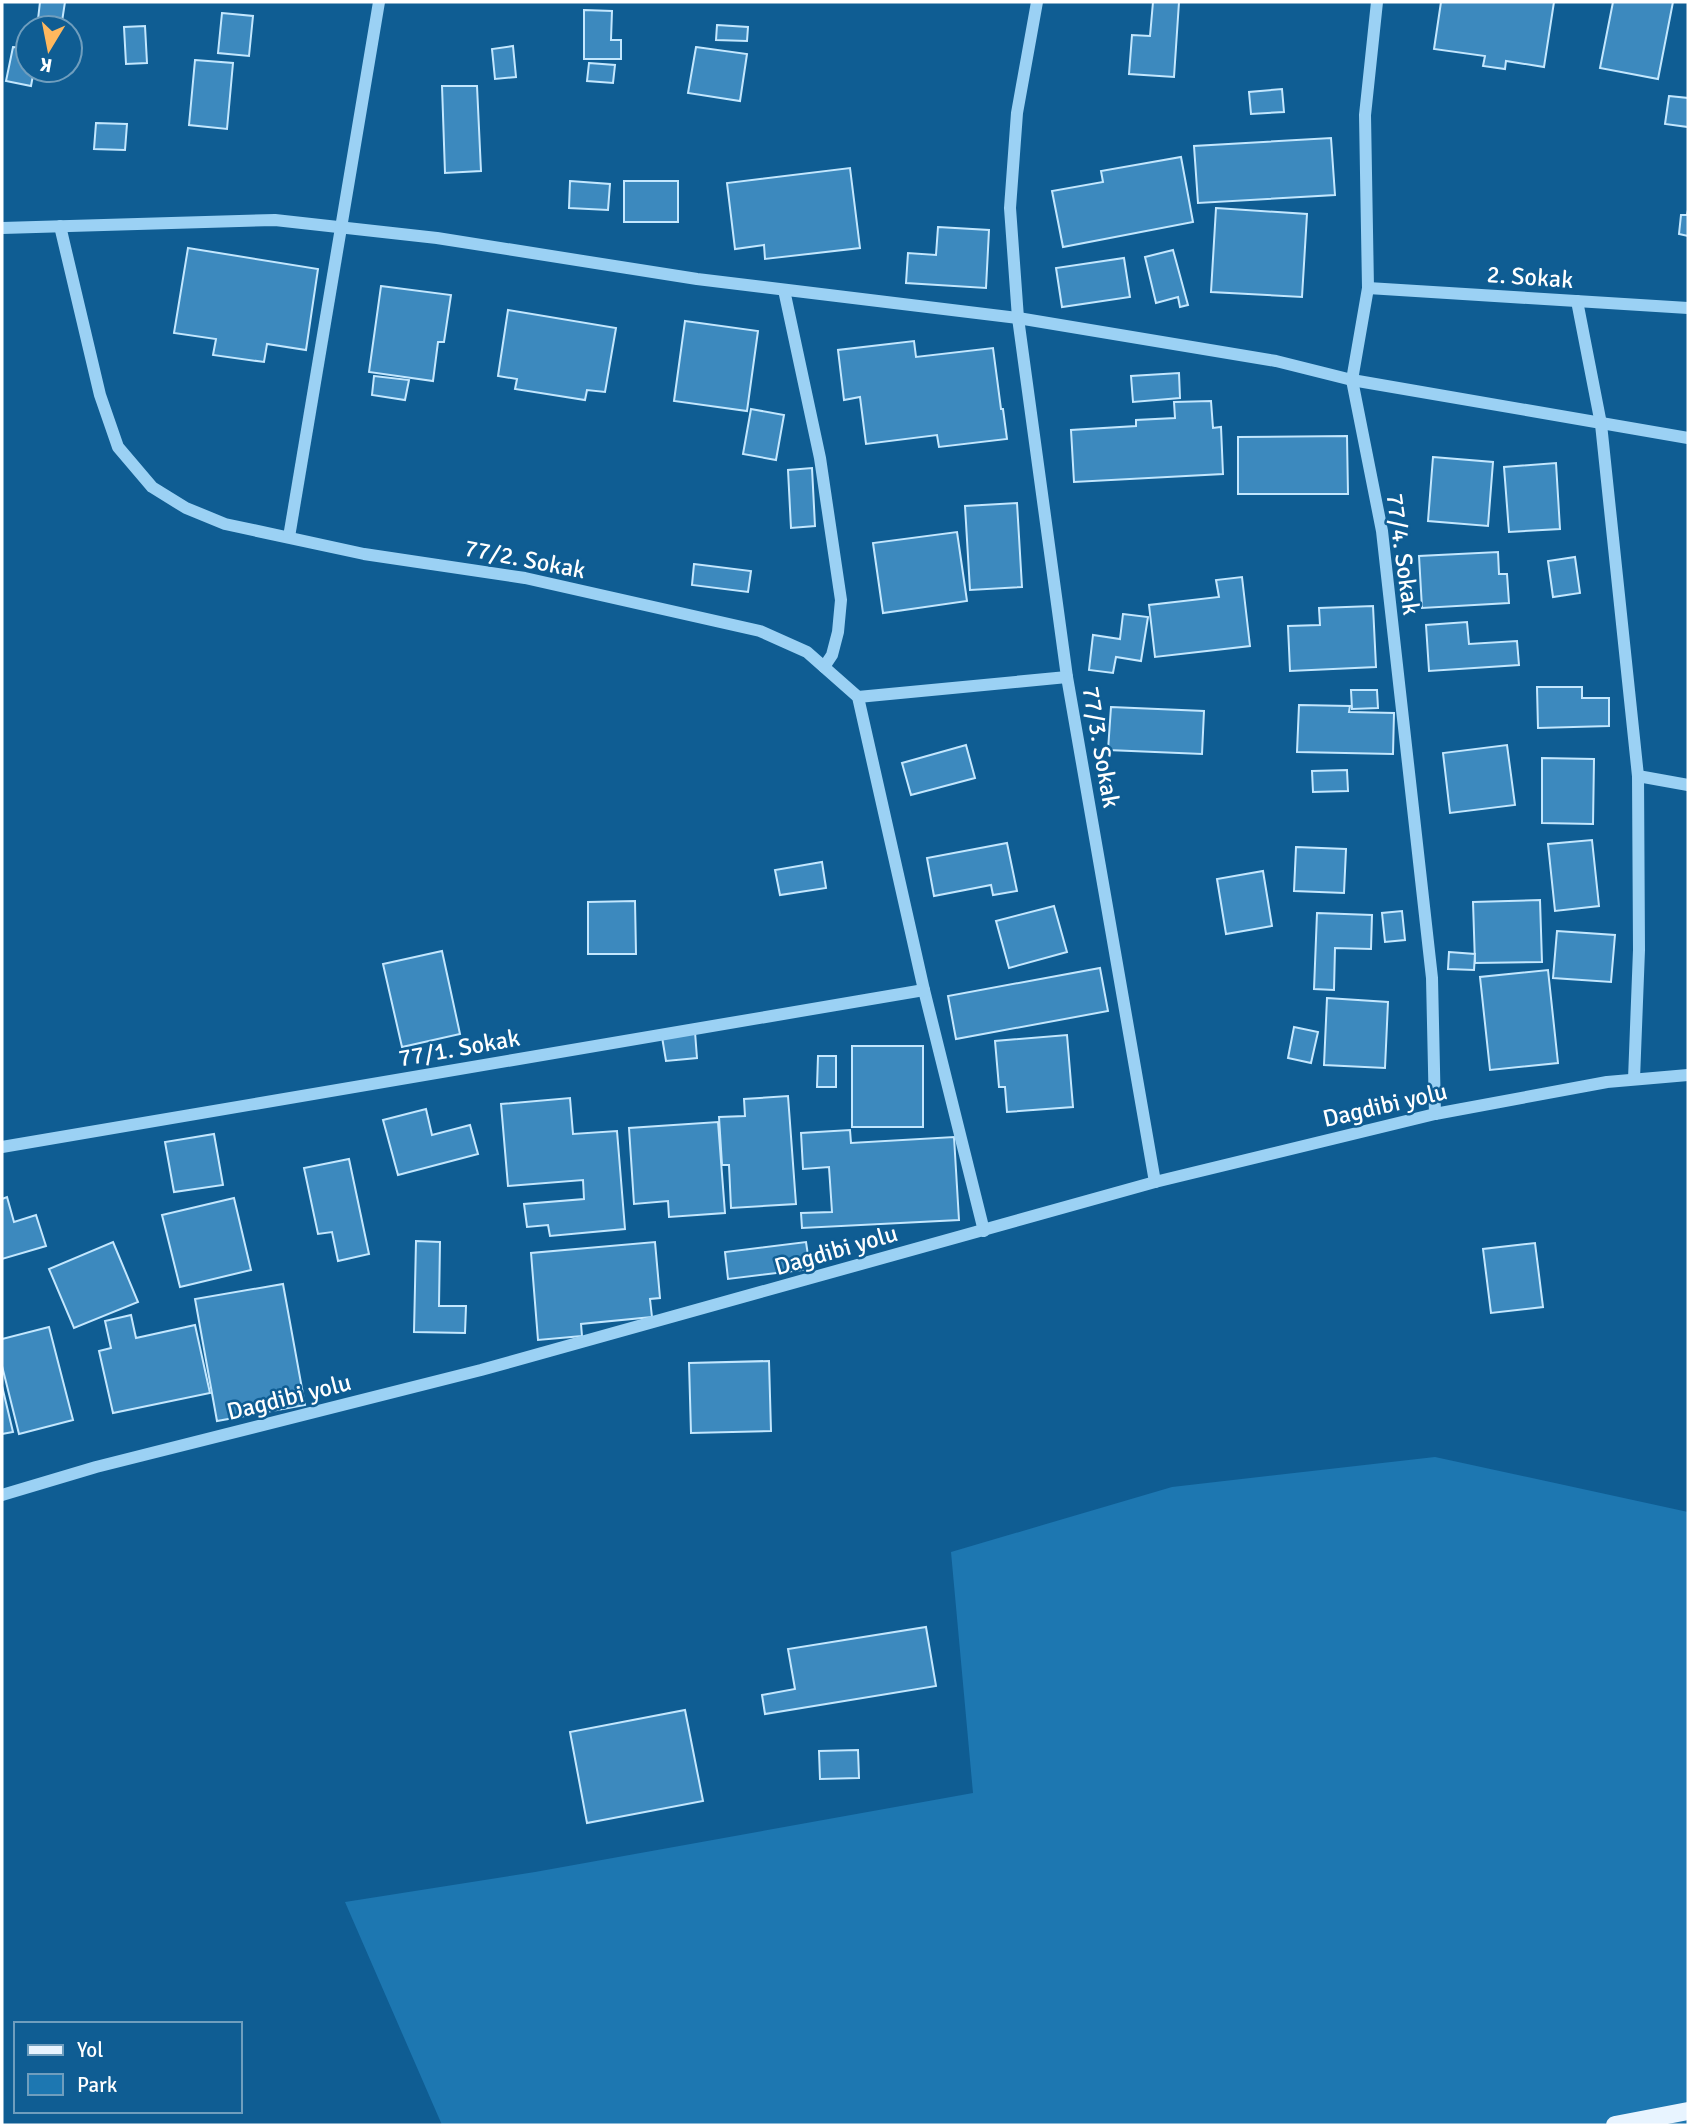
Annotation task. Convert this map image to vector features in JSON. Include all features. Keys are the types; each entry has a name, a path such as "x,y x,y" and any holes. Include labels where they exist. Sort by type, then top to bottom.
{"main road":[{"path":"1615,2125 1688,2111"}],"street":[{"path":"289,537 379,2"},
{"name":"77/3. Sokak","path":"1037,2 1017,113 1010,208 1018,318 1067,677 1155,1182"},
{"name":"77/4. Sokak","path":"1377,2 1365,115 1368,288 1352,380 1383,544 1432,978 1435,1114"},
{"path":"2,228 275,220 437,238 696,279 1018,318 1276,361 1352,380 1688,438"},
{"name":"77/2. Sokak","path":"60,226 100,395 118,447 152,488 186,509 225,524 364,554 525,578 760,631 807,652 858,697"},
{"name":"2. Sokak","path":"1368,288 1688,308"},
{"path":"784,290 820,458 841,600 838,632 832,655 824,667"},
{"path":"1577,301 1601,424 1638,776 1639,950 1634,1079"},
{"path":"984,1231 924,990 858,697 1067,677"},
{"path":"1638,776 1688,785"},
{"name":"77/1. Sokak","path":"2,1147 924,990"},
{"name":"Dagdibi yolu","path":"2,1495 96,1467 481,1370 1155,1182 1435,1114 1607,1082 1688,1075"}],"green space":[{"path":"1435,1457 1688,1512 1688,2125 442,2125 345,1902 535,1872 973,1793 951,1552 1172,1487"}],"building":[{"path":"40,2 65,2 63,14 39,14"},
{"path":"1153,2 1179,2 1174,77 1129,74 1132,35 1150,36"},
{"path":"1441,2 1554,2 1544,67 1506,61 1505,69 1483,66 1485,56 1434,49"},
{"path":"1613,2 1673,2 1658,79 1600,68"},
{"path":"584,10 612,11 611,40 621,40 621,59 584,59"},
{"path":"222,13 253,16 249,56 218,53"},
{"path":"717,25 748,27 747,41 716,40"},
{"path":"145,26 147,63 126,64 124,27"},
{"path":"513,46 516,77 495,79 492,49"},
{"path":"13,47 14,47 14,83 6,81"},
{"path":"696,47 747,54 740,101 688,93"},
{"path":"195,60 233,63 227,129 189,125"},
{"path":"589,63 615,65 613,83 587,81"},
{"path":"442,86 477,86 481,171 445,173"},
{"path":"1282,89 1284,112 1251,114 1249,92"},
{"path":"1669,96 1688,98 1688,127 1665,124"},
{"path":"96,123 127,124 125,150 94,149"},
{"path":"1331,138 1335,195 1198,203 1194,146"},
{"path":"1181,157 1193,222 1063,247 1052,191 1103,182 1101,171"},
{"path":"850,168 860,248 765,259 764,245 735,249 727,183"},
{"path":"570,181 610,184 608,210 569,208"},
{"path":"624,181 678,181 678,222 624,222"},
{"path":"1216,208 1307,214 1302,297 1211,292"},
{"path":"1688,210 1688,236 1679,234 1681,215 1687,215"},
{"path":"938,227 989,230 986,288 906,283 908,253 936,255"},
{"path":"188,248 318,269 306,350 267,344 264,362 213,355 216,339 174,333"},
{"path":"1173,250 1188,305 1180,307 1178,297 1156,303 1145,257"},
{"path":"1124,258 1130,297 1062,307 1056,268"},
{"path":"381,286 451,295 444,342 438,342 433,381 369,372"},
{"path":"508,310 616,328 605,392 587,390 585,400 515,389 517,379 498,376"},
{"path":"685,321 758,331 747,411 674,401"},
{"path":"914,341 916,357 993,348 1007,439 939,447 937,435 866,444 860,397 844,400 838,350"},
{"path":"1179,373 1180,398 1133,402 1131,376"},
{"path":"374,376 409,380 405,400 372,395"},
{"path":"1211,401 1213,428 1221,427 1223,474 1074,482 1071,430 1136,426 1136,420 1175,418 1174,402"},
{"path":"751,409 784,415 776,460 743,454"},
{"path":"1347,436 1348,494 1238,494 1238,437"},
{"path":"1433,457 1493,462 1488,526 1428,521"},
{"path":"1556,463 1560,529 1509,532 1504,467"},
{"path":"812,468 815,526 791,528 788,470"},
{"path":"1017,503 1022,587 970,590 965,506"},
{"path":"957,532 967,601 883,613 873,543"},
{"path":"1498,552 1499,574 1507,574 1509,603 1422,608 1419,556"},
{"path":"1575,557 1580,593 1553,597 1548,561"},
{"path":"694,564 751,571 748,592 692,585"},
{"path":"1242,577 1250,646 1155,657 1149,605 1219,597 1216,580"},
{"path":"1373,606 1376,667 1290,671 1288,626 1320,625 1319,608"},
{"path":"1123,614 1148,617 1141,661 1116,657 1113,673 1089,670 1093,635 1120,639"},
{"path":"1467,622 1469,644 1517,641 1519,665 1429,671 1426,625"},
{"path":"1537,687 1582,687 1582,698 1609,698 1609,726 1538,728"},
{"path":"1351,690 1377,690 1378,708 1352,709"},
{"path":"1299,705 1350,706 1349,712 1394,713 1393,754 1297,752"},
{"path":"1111,707 1204,711 1202,754 1108,750"},
{"path":"966,745 975,778 911,795 902,763"},
{"path":"1507,745 1515,805 1450,813 1443,753"},
{"path":"1542,758 1594,759 1593,824 1542,823"},
{"path":"1347,770 1348,791 1313,792 1312,771"},
{"path":"1592,840 1599,906 1555,911 1548,844"},
{"path":"1007,843 1017,891 993,895 991,885 934,896 927,858"},
{"path":"1296,847 1346,849 1344,893 1294,891"},
{"path":"822,862 826,888 780,895 775,870"},
{"path":"1263,871 1272,926 1226,934 1217,879"},
{"path":"1540,900 1542,962 1475,963 1473,902"},
{"path":"635,901 636,954 588,954 588,902"},
{"path":"1054,906 1067,952 1009,968 996,921"},
{"path":"1402,911 1405,940 1385,942 1382,913"},
{"path":"1317,913 1372,915 1371,949 1335,948 1334,990 1314,989"},
{"path":"1557,931 1615,935 1611,982 1553,978"},
{"path":"442,951 460,1034 402,1047 383,964"},
{"path":"1449,952 1475,954 1474,970 1448,969"},
{"path":"1100,968 1108,1011 956,1039 948,996"},
{"path":"1548,970 1558,1063 1490,1070 1480,977"},
{"path":"1327,998 1388,1002 1385,1068 1324,1065"},
{"path":"1294,1027 1318,1032 1311,1063 1288,1058"},
{"path":"695,1032 697,1058 666,1061 662,1037"},
{"path":"1067,1035 1073,1107 1007,1112 1005,1087 999,1087 995,1041"},
{"path":"852,1046 923,1046 923,1127 852,1127"},
{"path":"818,1056 836,1056 836,1087 817,1087"},
{"path":"788,1096 796,1204 731,1208 729,1165 722,1165 719,1117 745,1116 744,1099"},
{"path":"570,1098 573,1134 617,1131 625,1229 550,1236 548,1225 527,1227 524,1204 584,1199 583,1180 508,1186 501,1104"},
{"path":"426,1109 432,1135 470,1125 478,1154 398,1175 383,1120"},
{"path":"718,1122 725,1213 669,1217 668,1201 634,1204 629,1128"},
{"path":"850,1130 851,1143 954,1137 959,1220 802,1228 801,1213 832,1212 829,1167 803,1169 801,1133"},
{"path":"214,1134 223,1185 174,1192 165,1142"},
{"path":"349,1159 369,1254 338,1261 332,1232 318,1234 304,1168"},
{"path":"7,1197 14,1222 36,1215 46,1246 2,1259 2,1199"},
{"path":"234,1198 251,1270 180,1287 162,1215"},
{"path":"416,1241 440,1242 439,1306 466,1306 465,1333 414,1332"},
{"path":"113,1242 138,1302 74,1328 49,1269"},
{"path":"655,1242 660,1298 650,1299 652,1317 581,1324 582,1336 538,1340 531,1253"},
{"path":"806,1242 810,1269 728,1279 725,1252"},
{"path":"1535,1243 1543,1307 1491,1313 1483,1249"},
{"path":"283,1284 305,1405 217,1421 195,1299"},
{"path":"131,1315 136,1338 195,1325 210,1393 113,1413 99,1351 111,1348 105,1321"},
{"path":"49,1327 73,1420 19,1434 2,1366 2,1339"},
{"path":"769,1361 771,1431 691,1433 689,1363"},
{"path":"2,1386 13,1432 2,1434"},
{"path":"926,1627 936,1686 765,1714 762,1695 795,1689 788,1649"},
{"path":"685,1710 703,1801 587,1823 570,1732"},
{"path":"858,1750 859,1778 820,1779 819,1751"}]}
